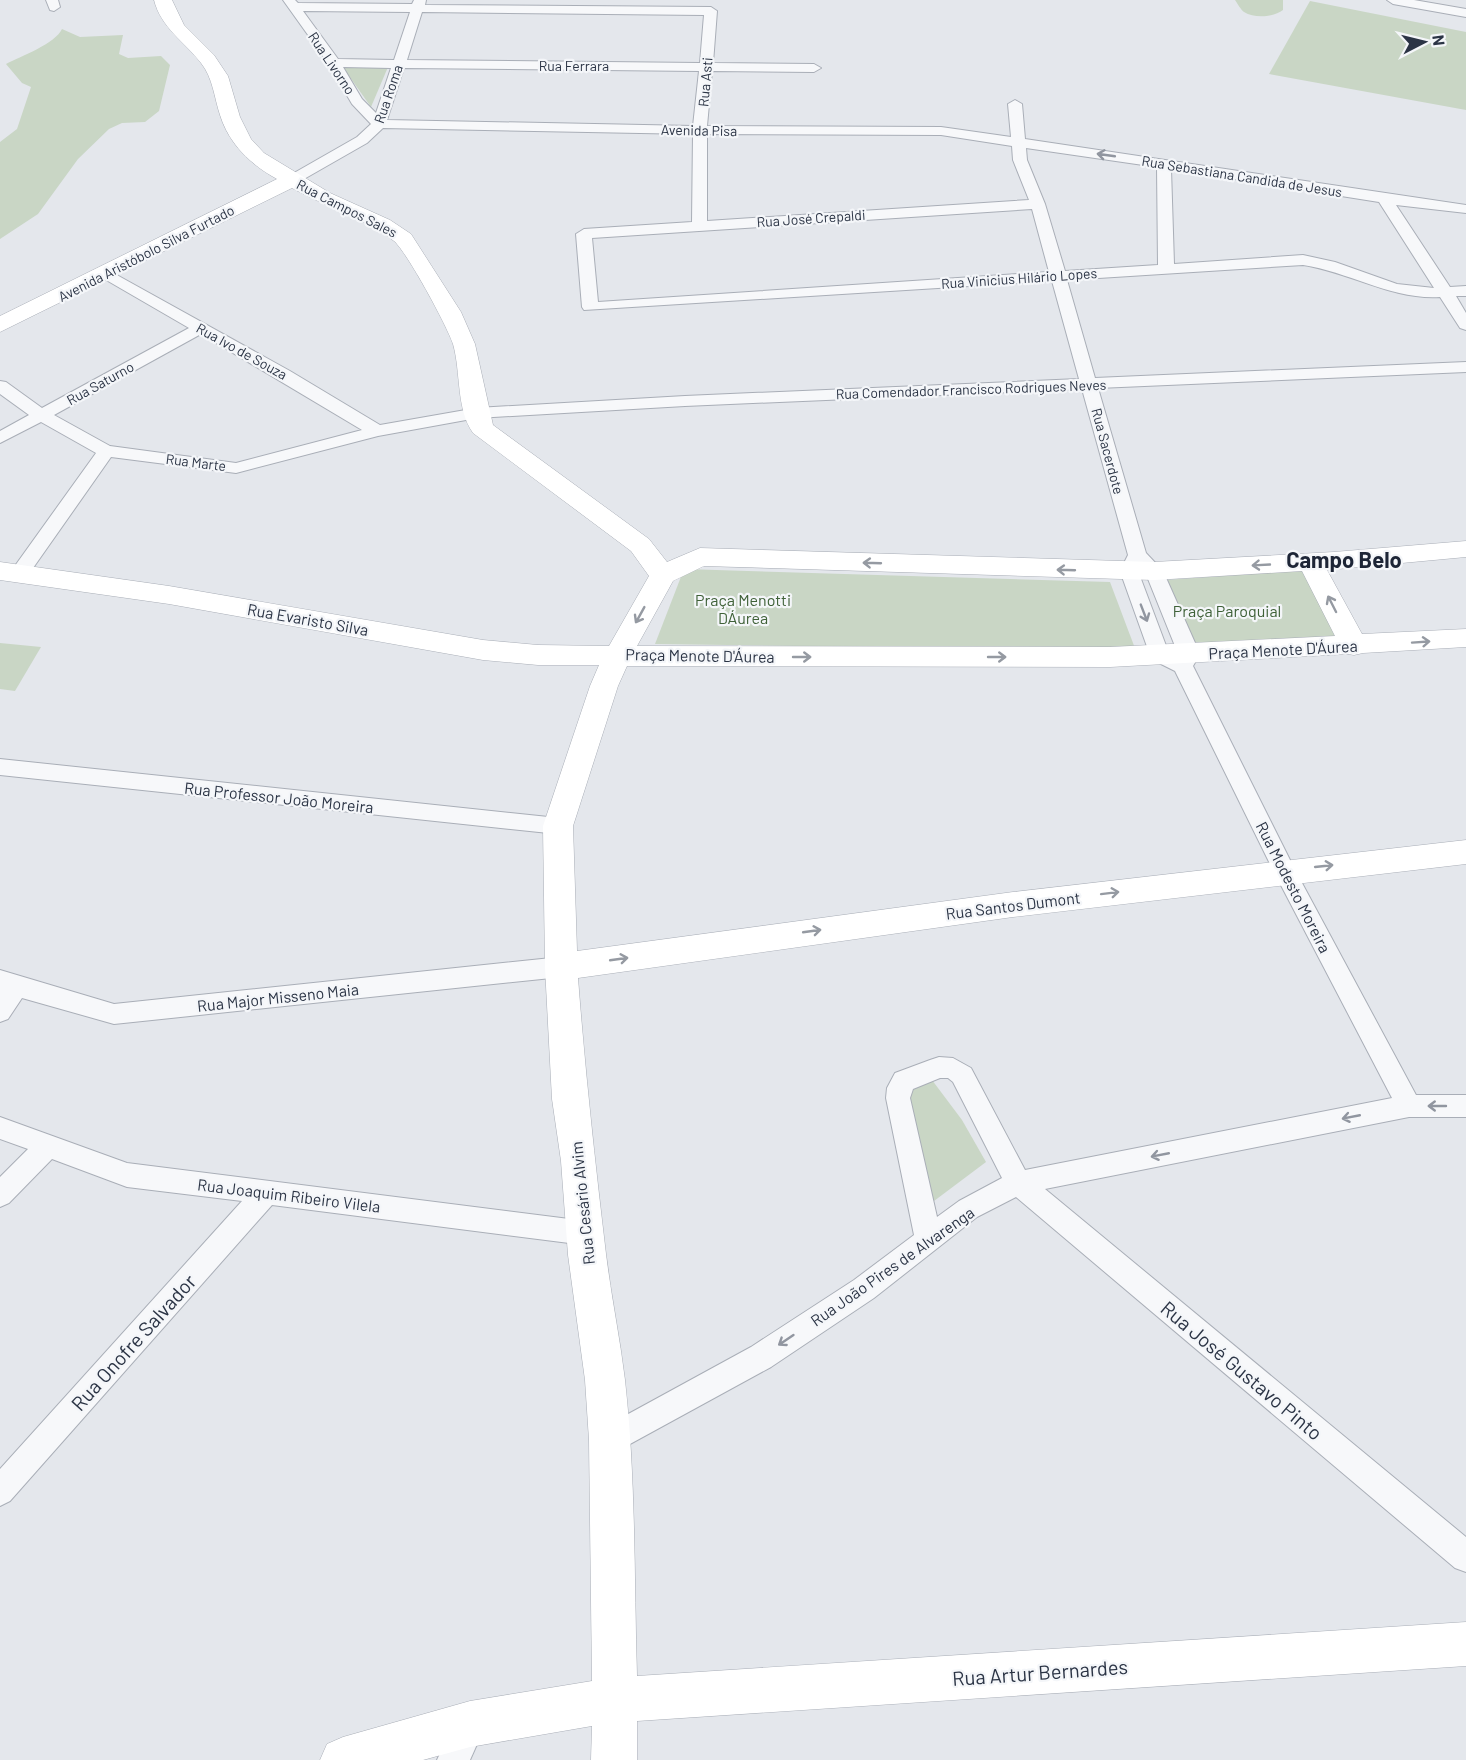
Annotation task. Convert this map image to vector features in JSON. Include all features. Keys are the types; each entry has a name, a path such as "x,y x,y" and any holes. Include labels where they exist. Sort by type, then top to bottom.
{"street":[{"name":"Rua Campos Sales","path":"164,0 165,8 177,28 208,59 219,76 230,117 242,141 257,157 322,197 383,224 404,238 450,312 464,344 482,428 640,545 663,575"},
{"path":"1393,0 1466,6"},
{"path":"291,4 419,4"},
{"name":"Rua Livorno","path":"291,4 334,63 357,101 379,124"},
{"name":"Rua Roma","path":"292,180 362,140 379,124 419,4"},
{"name":"Rua Asti","path":"419,4 711,11 700,130 699,225"},
{"path":"1432,4 1466,13"},
{"name":"Rua Ferrara","path":"334,63 814,68"},
{"name":"Rua Sacerdote","path":"1015,104 1020,160 1038,204 1140,566"},
{"name":"Avenida Pisa","path":"379,124 700,130 941,131 1018,142"},
{"name":"Rua Sebastiana Candida de Jesus","path":"1018,142 1385,199 1466,209"},
{"path":"1164,164 1166,268"},
{"name":"Avenida Aristóbolo Silva Furtado","path":"0,325 292,180"},
{"path":"1385,199 1466,325"},
{"name":"Rua José Crepaldi","path":"590,307 584,234 1038,204"},
{"name":"Rua Vinicius Hilário Lopes","path":"590,307 1303,260 1323,262 1406,291 1444,293 1466,291"},
{"name":"Rua Ivo de Souza","path":"106,274 284,375 377,431"},
{"name":"Rua Saturno","path":"0,438 200,328"},
{"name":"Rua Comendador Francisco Rodrigues Neves","path":"477,413 685,401 1466,367"},
{"name":"Rua Marte","path":"0,386 42,415 106,451 236,468 377,431 477,413"},
{"path":"10,573 106,451"},
{"name":"Rua Campos Sales","path":"640,545 700,557"},
{"path":"663,575 700,557 1140,566 1322,562 1466,549"},
{"path":"1322,562 1365,645"},
{"path":"1140,566 1178,658"},
{"name":"Praça Menote D'Áurea","path":"1140,566 1178,658"},
{"name":"Rua Evaristo Silva","path":"10,573 170,595 483,650 538,655 618,655"},
{"name":"Praça Menote D'Áurea","path":"663,575 618,655 1178,658 1466,638"},
{"name":"Rua Cesário Alvim","path":"614,1760 615,1700 609,1440 605,1380 570,1099 561,967 558,826 604,686 618,655"},
{"name":"Rua Modesto Moreira","path":"1178,658 1284,870 1409,1106"},
{"name":"Rua Professor João Moreira","path":"0,767 558,826"},
{"name":"Rua Santos Dumont","path":"561,967 856,924 1284,870 1466,852"},
{"name":"Rua Major Misseno Maia","path":"8,984 114,1014 561,967"},
{"path":"0,1012 8,984"},
{"path":"928,1238 898,1098 899,1088 904,1081 939,1067 953,1068 962,1075 1018,1184"},
{"name":"Rua João Pires de Alvarenga","path":"609,1440 761,1357 864,1289 968,1209 1018,1184 1409,1106 1466,1106"},
{"name":"Rua Joaquim Ribeiro Vilela","path":"0,1128 127,1175 585,1233"},
{"path":"0,1195 48,1146"},
{"name":"Rua José Gustavo Pinto","path":"1018,1184 1466,1557"},
{"name":"Rua Onofre Salvador","path":"0,1491 267,1192"},
{"name":"Rua Artur Bernardes","path":"343,1760 462,1742 615,1700 1466,1644"}],"green space":[{"path":"1235,0 1283,0 1283,10 1270,16 1253,16 1243,11"},
{"path":"1310,1 1466,32 1466,110 1269,74"},
{"path":"62,29 80,37 123,35 119,54 128,58 161,56 170,65 159,111 145,122 122,123 109,129 78,159 38,214 0,239 0,142 17,129 31,87 22,83 6,64 53,39"},
{"path":"342,66 388,67 371,107"},
{"name":"Praça Menotti DÁurea","path":"684,569 1110,582 1136,651 655,644"},
{"name":"Praça Paroquial","path":"1309,570 1344,636 1195,648 1165,580"},
{"path":"0,643 41,647 15,691 0,689"},
{"path":"929,1076 962,1120 986,1162 926,1207 903,1100 908,1081"}],"district":[{"name":"Campo Belo","path":"1344,559"}]}
